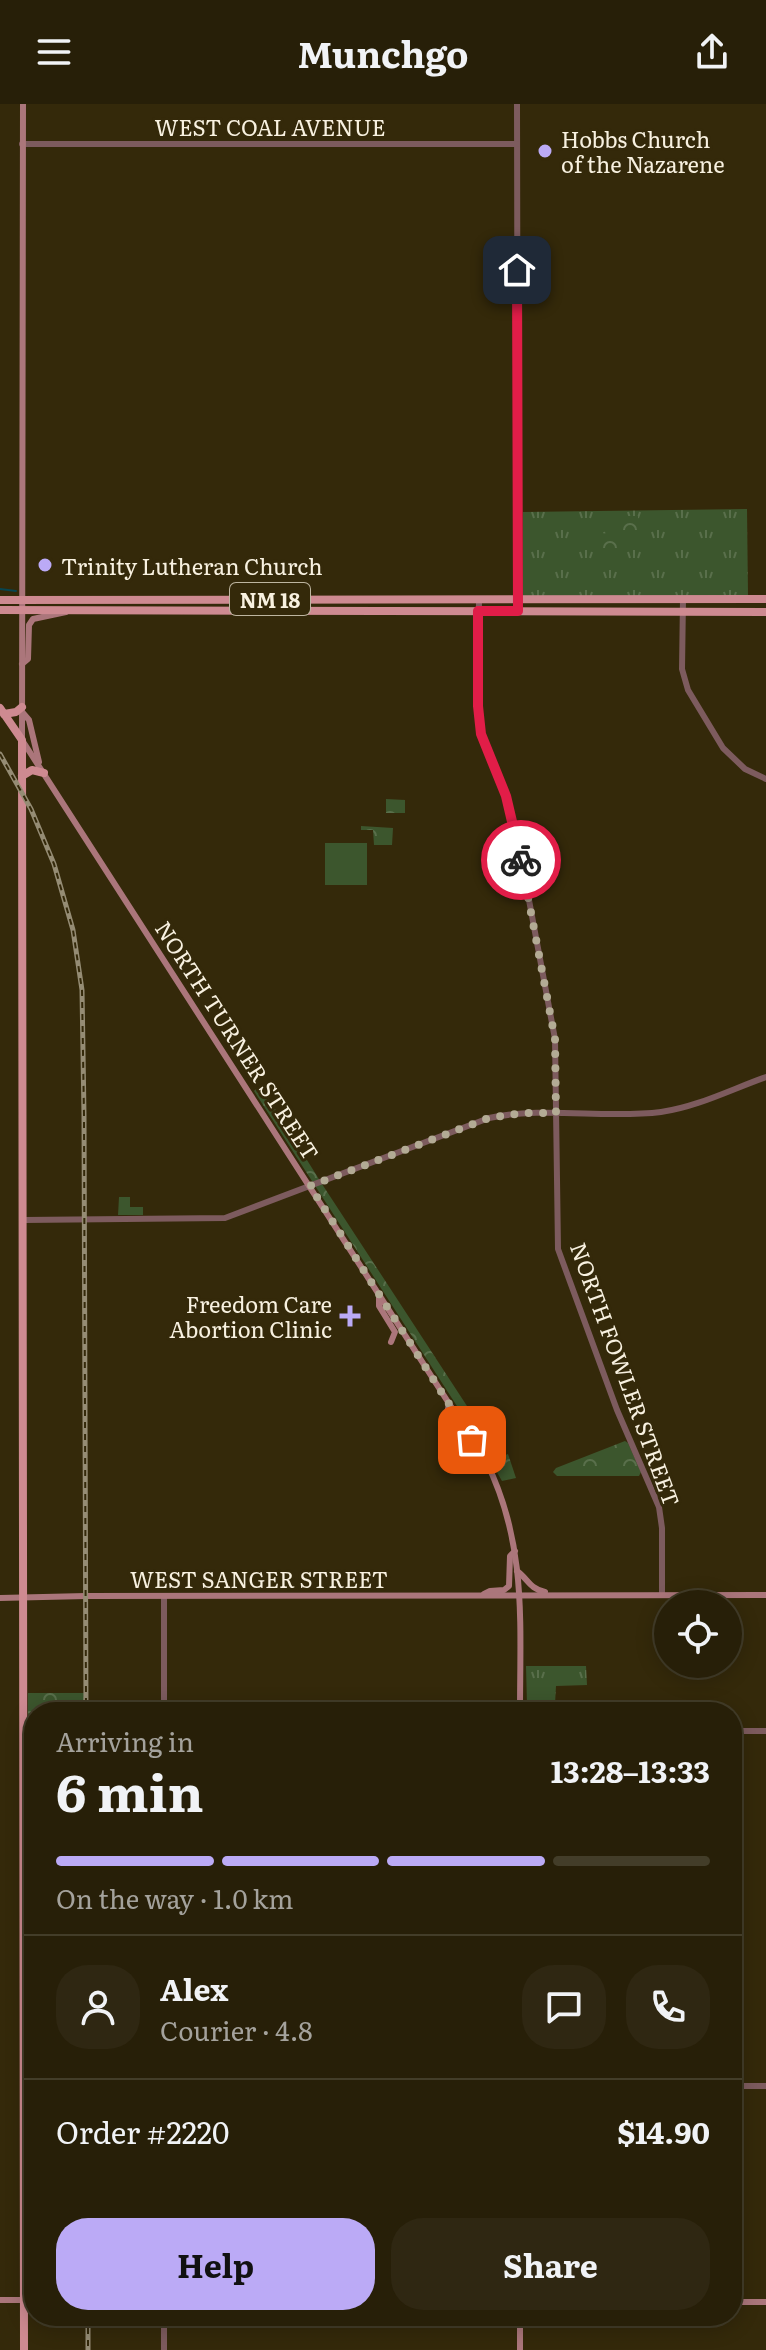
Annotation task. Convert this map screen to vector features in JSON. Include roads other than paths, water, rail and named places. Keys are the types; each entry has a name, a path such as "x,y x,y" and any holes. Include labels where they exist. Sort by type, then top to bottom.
{"main road":[{"path":"23,104 26,1702"},
{"name":"NM 18","path":"0,600 766,599"},
{"path":"110,600 110,611"},
{"name":"NM 18","path":"0,610 766,612"},
{"path":"22,664 28,659 29,625 33,619 70,611"},
{"path":"2,711 22,710"},
{"path":"22,710 29,720 42,770 32,770 22,776"},
{"name":"NORTH TURNER STREET","path":"2,711 486,1461 508,1515 515,1551 519,1595 520,1702"},
{"path":"379,1296 379,1306 395,1332 391,1342"},
{"path":"449,1404 447,1414 460,1436"},
{"path":"481,1595 509,1586 510,1556 515,1551"},
{"path":"517,1571 539,1591 584,1595 654,1595"},
{"name":"WEST SANGER STREET","path":"0,1598 584,1595"},
{"path":"742,1595 766,1595"},
{"path":"0,2300 24,2300"},
{"path":"742,2302 766,2302"},
{"path":"24,2350 26,2326"},
{"path":"520,2326 520,2350"}],"street":[{"path":"517,104 518,611"},
{"name":"WEST COAL AVENUE","path":"22,144 517,144"},
{"name":"NORTH FOWLER STREET","path":"479,599 479,721 485,748 506,796 555,1039 558,1249 617,1410 659,1507 662,1590"},
{"path":"683,599 682,669 688,690 723,748 745,769 766,779"},
{"path":"24,1220 216,1219 237,1215 489,1118 522,1113 664,1112 692,1105 766,1077"},
{"path":"164,1596 164,1702"},
{"path":"742,1731 766,1731"},
{"path":"742,2086 766,2086"},
{"path":"164,2326 164,2350"}],"waterway":[{"path":"0,589 16,591"}],"railway":[{"path":"0,754 31,809 54,864 73,930 82,990 86,1702"},
{"path":"88,2326 88,2350"}],"place":[{"name":"Hobbs Church of the Nazarene","path":"545,151"},
{"name":"Trinity Lutheran Church","path":"45,565"},
{"name":"Freedom Care Abortion Clinic","path":"350,1316"}]}
